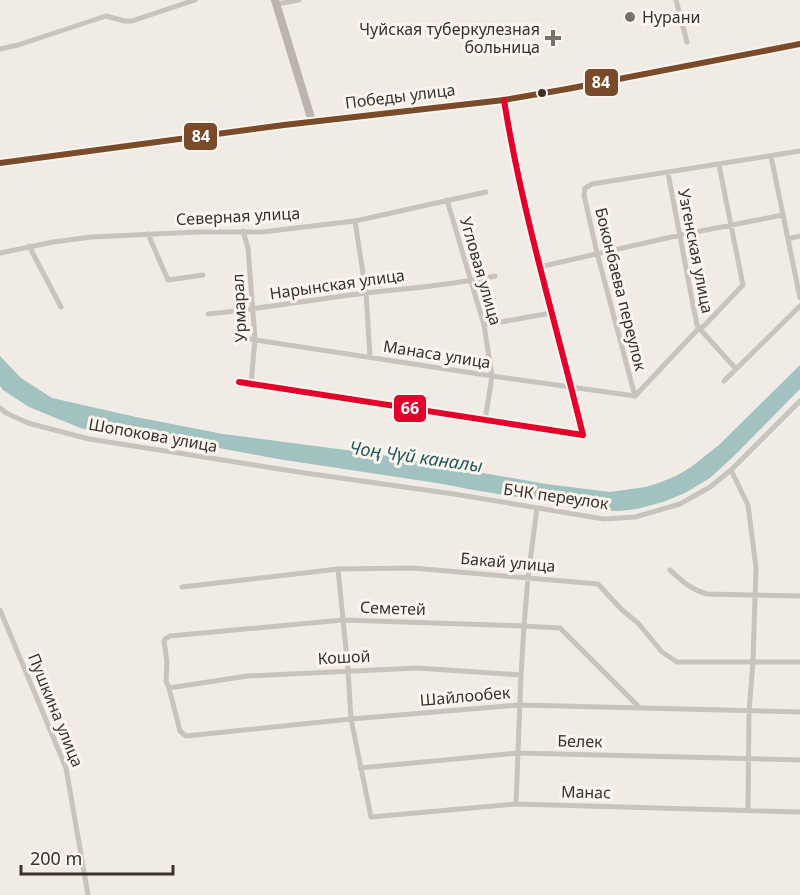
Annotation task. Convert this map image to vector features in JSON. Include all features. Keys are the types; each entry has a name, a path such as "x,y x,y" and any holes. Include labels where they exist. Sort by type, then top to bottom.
{"main road":[{"path":"276,2 312,121"},
{"name":"Победы улица","path":"0,163 312,121 504,100 800,44"}],"street":[{"path":"0,49 106,16 132,21 195,0"},
{"path":"276,2 299,0"},
{"path":"676,0 687,42"},
{"path":"239,382 583,435 519,184 504,100"},
{"path":"668,173 800,151"},
{"path":"771,156 800,298"},
{"path":"634,396 743,285 719,165"},
{"name":"Боконбаева переулок","path":"634,396 597,253 584,195 585,188 592,183 668,173"},
{"name":"Узгенская улица","path":"668,173 696,325 701,327"},
{"name":"Северная улица","path":"0,253 29,246 90,237 262,232 355,221 486,192"},
{"name":"Угловая улица","path":"447,200 484,325 492,376 486,421"},
{"path":"539,267 680,234 783,215"},
{"path":"355,221 366,293 370,357"},
{"name":"Урмарал","path":"243,231 248,248 255,339 251,384"},
{"path":"148,234 168,280 203,275"},
{"path":"788,239 800,236"},
{"path":"29,246 61,307"},
{"name":"Нарынская улица","path":"208,314 471,281 495,276"},
{"path":"724,381 800,306"},
{"path":"484,325 551,313"},
{"path":"701,327 736,369"},
{"name":"Манаса улица","path":"236,337 634,396"},
{"name":"БЧК переулок","path":"305,473 604,519 635,517 680,504 710,487 732,470 800,400"},
{"name":"Шопокова улица","path":"0,408 28,423 89,439 305,473"},
{"path":"732,470 748,505 756,568 749,712 748,810"},
{"path":"516,804 524,626 537,508"},
{"name":"Бакай улица","path":"182,587 338,569 413,568 598,584 622,610 638,623 662,652 677,662 800,662"},
{"path":"338,569 351,719 360,768"},
{"path":"670,570 688,586 707,594 800,596"},
{"name":"Пушкина улица","path":"0,610 66,768 88,895"},
{"name":"Семетей","path":"169,688 166,681 164,641 167,637 343,620 524,626 560,628 639,707"},
{"name":"Кошой","path":"169,688 247,676 348,670 417,668 521,675"},
{"name":"Шайлообек","path":"169,688 180,732 186,736 520,705 800,712"},
{"name":"Белек","path":"360,768 518,753 800,760"},
{"name":"Манас","path":"360,768 371,817 516,804 800,812"}],"water":[{"path":"0,356 21,378 52,398 136,417 223,434 376,454 546,484 610,492 656,484 691,467 719,445 800,365 800,389 710,478 685,493 663,502 619,511 596,510 278,459 182,441 83,429 29,407 3,390 0,386"}],"transit line":[{"name":"84","path":"0,163 284,125 504,100 800,44"},
{"name":"66","path":"239,382 583,435 520,184 504,100"}],"place":[{"name":"Нурани","path":"630,17"},
{"name":"Чуйская туберкулезная больница","path":"553,38"}],"water label":[{"name":"Чоң Чүй каналы","path":"416,456"}]}
